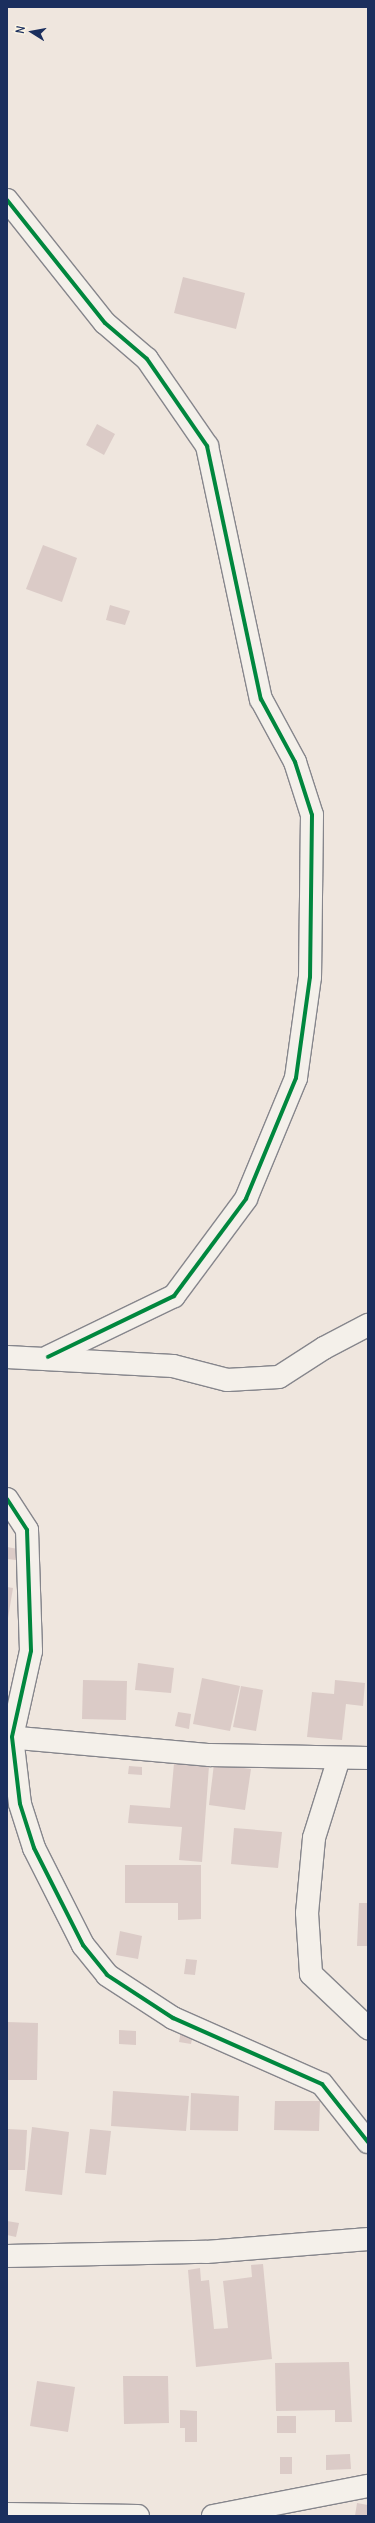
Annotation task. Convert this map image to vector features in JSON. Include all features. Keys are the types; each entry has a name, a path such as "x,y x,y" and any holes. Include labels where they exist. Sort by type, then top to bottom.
{"street":[{"path":"7,200 105,323 147,359 207,446 262,699 295,762 312,815 310,977 296,1078 246,1199 174,1296 48,1357"},
{"path":"7,1356 48,1357 173,1366 227,1380 279,1377 324,1348 368,1325"},
{"path":"7,1499 26,1530 30,1652 9,1737 20,1804 34,1848 83,1945 107,1976 173,2018 322,2084 368,2142"},
{"path":"9,1737 210,1755 368,1758"},
{"path":"340,1758 314,1838 307,1913 311,1974 368,2028"},
{"path":"7,2256 206,2252 368,2239"},
{"path":"213,2516 368,2486"},
{"path":"7,2514 138,2516"}],"building":[{"path":"183,277 245,293 236,329 174,313"},
{"path":"97,424 115,434 104,455 86,445"},
{"path":"43,545 77,558 62,602 26,589"},
{"path":"110,605 130,611 125,625 106,620"},
{"path":"7,1547 18,1549 16,1560 7,1559"},
{"path":"7,1587 13,1588 8,1618 7,1618"},
{"path":"138,1663 174,1668 171,1693 135,1690"},
{"path":"202,1678 240,1686 230,1731 193,1724"},
{"path":"83,1680 127,1681 126,1720 82,1719"},
{"path":"335,1680 365,1683 363,1706 346,1704 342,1740 307,1737 312,1692 334,1694"},
{"path":"241,1686 263,1690 256,1731 233,1727"},
{"path":"178,1712 191,1714 189,1729 175,1726"},
{"path":"174,1763 209,1766 202,1862 179,1860 182,1827 128,1823 130,1805 170,1808"},
{"path":"214,1764 251,1769 245,1810 209,1805"},
{"path":"129,1766 142,1767 142,1775 128,1774"},
{"path":"234,1828 282,1832 278,1868 231,1864"},
{"path":"125,1865 201,1865 201,1919 178,1920 178,1903 125,1903"},
{"path":"359,1903 368,1903 368,1946 357,1946"},
{"path":"120,1931 142,1936 138,1959 116,1955"},
{"path":"186,1959 197,1960 195,1975 184,1974"},
{"path":"7,2022 38,2023 37,2080 7,2080"},
{"path":"119,2030 136,2031 136,2045 119,2044"},
{"path":"181,2031 193,2034 191,2044 179,2042"},
{"path":"113,2091 189,2096 186,2131 111,2126"},
{"path":"191,2093 239,2096 238,2131 190,2130"},
{"path":"275,2101 320,2101 319,2131 274,2130"},
{"path":"32,2127 69,2132 62,2195 25,2191"},
{"path":"7,2129 27,2130 25,2170 7,2170"},
{"path":"90,2129 111,2131 106,2175 85,2173"},
{"path":"7,2221 19,2223 16,2237 7,2235"},
{"path":"263,2264 272,2359 196,2367 188,2270 200,2268 201,2281 209,2280 214,2329 228,2328 223,2281 252,2277 251,2265"},
{"path":"349,2362 352,2422 335,2422 335,2410 276,2411 275,2363"},
{"path":"123,2376 168,2376 169,2423 124,2424"},
{"path":"37,2381 75,2387 68,2432 30,2426"},
{"path":"180,2410 197,2411 197,2442 185,2442 185,2428 180,2428"},
{"path":"277,2416 296,2416 296,2433 277,2433"},
{"path":"350,2454 351,2469 326,2470 326,2455"},
{"path":"280,2457 292,2457 292,2474 280,2474"},
{"path":"357,2503 368,2505 368,2516 355,2516"}],"cycle path":[{"path":"7,200 105,323 147,359 207,446 261,699 295,762 312,815 310,977 296,1078 246,1199 174,1296 48,1357"},
{"path":"7,1499 27,1530 31,1651 12,1737 20,1804 34,1848 83,1945 107,1975 173,2018 322,2084 368,2142"}]}
